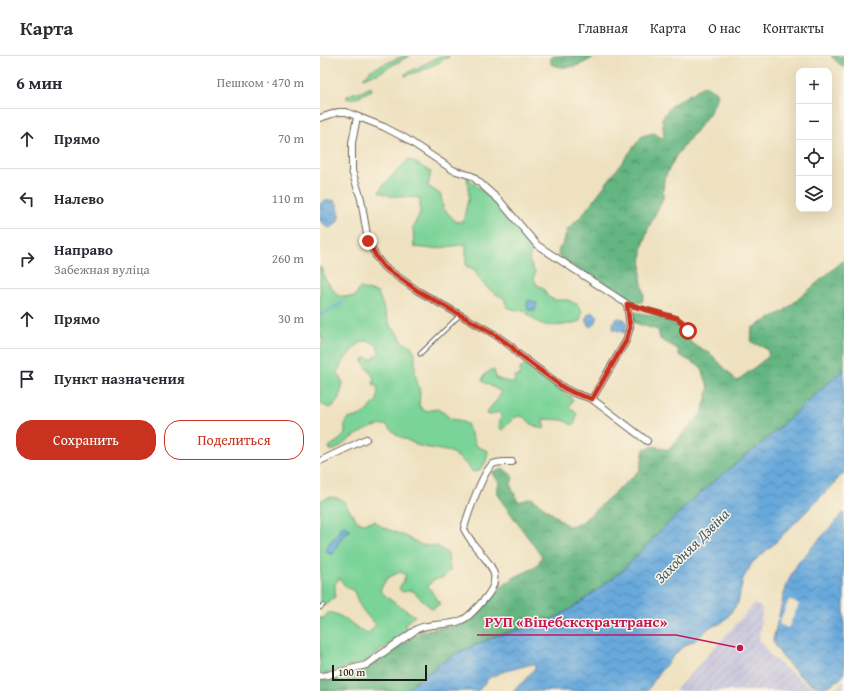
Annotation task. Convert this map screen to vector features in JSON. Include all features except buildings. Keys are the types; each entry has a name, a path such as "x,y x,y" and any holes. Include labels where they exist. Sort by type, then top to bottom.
{"street":[{"path":"320,118 338,112 346,112 392,130 453,170 472,176 500,201 537,244 627,304 630,327 626,341 592,399"},
{"path":"357,117 352,143 352,171 361,199 368,241 374,254 384,267 418,291 494,334 564,388 592,399 647,441"},
{"path":"320,461 366,440"},
{"path":"320,676 366,665 417,629 424,626 461,621 484,600 491,591 495,576 488,562 464,530 467,516 485,475 493,464 512,462"}],"lane":[{"path":"627,304 677,318 683,323 688,331"},
{"path":"420,354 456,318 461,315"}],"shaded area":[{"path":"754,604 762,608 759,639 771,657 805,683 822,691 675,691"},
{"path":"844,681 844,691 822,691 837,687"}],"green space":[{"path":"403,56 409,56 377,74 363,78 371,70"},
{"path":"449,56 426,69 405,76 405,74 438,57"},
{"path":"554,56 595,56 579,65 562,67 551,64 551,58"},
{"path":"831,56 844,56 844,69"},
{"path":"705,85 716,92 717,98 709,114 676,156 664,179 663,198 648,229 642,250 641,278 644,295 642,302 634,303 558,256 559,248 563,245 567,230 583,214 642,136 654,133 662,138 664,137 662,118 672,105"},
{"path":"371,87 372,90 356,98 347,99 347,96"},
{"path":"409,159 431,172 428,186 441,195 443,208 456,222 463,221 469,196 467,177 496,203 530,239 532,247 529,261 535,272 534,278 536,284 543,288 548,297 555,300 568,300 578,305 582,312 580,321 570,324 551,326 534,320 524,310 515,310 507,307 504,298 494,293 486,286 479,279 474,269 466,266 466,244 433,249 414,247 413,227 420,213 420,198 390,196 379,192 385,183"},
{"path":"844,260 844,369 763,442 702,491 672,519 623,570 580,603 559,616 539,624 496,636 455,654 438,665 405,691 320,691 320,680 329,680 367,668 420,632 470,622 500,588 515,577 536,567 542,557 503,503 497,492 499,482 492,473 504,469 513,476 511,486 518,502 532,498 568,526 580,524 640,470 644,449 654,446 668,450 702,413 709,388 701,367 679,355 678,349 660,339 658,330 632,322 631,311 660,317 685,330 691,343 710,353 737,381 769,356 767,349 751,342 752,328 784,311"},
{"path":"320,266 325,279 338,296 354,297 360,288 378,293 390,325 400,336 402,342 411,346 415,353 415,373 420,393 419,406 425,411 437,409 451,419 467,424 476,446 488,451 486,461 480,470 473,472 463,461 451,452 419,446 397,435 386,425 372,427 365,430 335,450 330,450 329,447 345,434 345,424 348,419 362,415 377,401 378,388 373,384 374,378 363,362 364,358 373,359 379,353 377,345 370,342 366,341 358,344 344,360 337,372 343,383 338,401 330,408 320,404 320,347 323,341 322,337 320,338"},
{"path":"526,364 573,399 569,407 574,410 577,415 575,423 572,425 563,420 543,419 543,424 545,427 543,429 533,425 524,417 518,416 502,430 499,427 501,414 498,412 491,415 486,414 501,394 500,391 482,381 484,375 491,370 494,370 496,378 513,383 515,380 514,376 519,376 521,372 519,370"},
{"path":"331,497 342,499 358,522 364,523 375,521 382,527 405,536 421,545 437,546 448,554 450,571 442,578 433,580 428,586 440,604 432,609 414,592 410,590 402,592 399,589 406,575 400,572 387,578 380,590 392,601 415,616 405,624 407,632 365,662 320,674 320,617 323,619 329,612 338,615 368,634 376,624 362,609 354,591 346,587 339,578 335,584 335,597 320,607 320,504 321,500"}],"water":[{"path":"334,200 337,203 339,216 336,224 329,228 320,221 320,204 323,201"},
{"path":"528,300 537,303 535,310 528,310"},
{"path":"589,313 593,313 598,316 595,324 590,327 586,320"},
{"path":"618,318 624,319 627,323 625,333 613,329 614,321"},
{"name":"Заходняя Дзвіна","path":"844,369 844,473 775,543 752,563 743,579 738,603 726,619 720,624 710,627 697,639 681,648 662,669 647,691 512,691 523,682 535,668 535,665 532,664 502,672 489,678 478,691 405,691 438,665 455,654 496,636 539,624 559,616 580,603 623,570 672,519 702,491 763,442"},
{"path":"844,512 844,675 829,686 823,687 816,686 809,682 793,669 780,653 773,640 786,586 791,575 798,563"},
{"path":"344,526 350,529 350,531 344,535 333,554 329,554 325,549"}],"pier":[{"path":"789,600 799,604 788,628 779,624 780,621 777,620 778,618 781,619"}],"waterway":[{"path":"320,316 345,301"}],"place":[{"name":"РУП «Віцебскскрачтранс»","path":"740,648"}],"route":[{"path":"368,241 372,250 384,267 418,291 494,334 564,388 592,399 626,341 630,327 627,304 677,318 683,323 688,331"}]}
